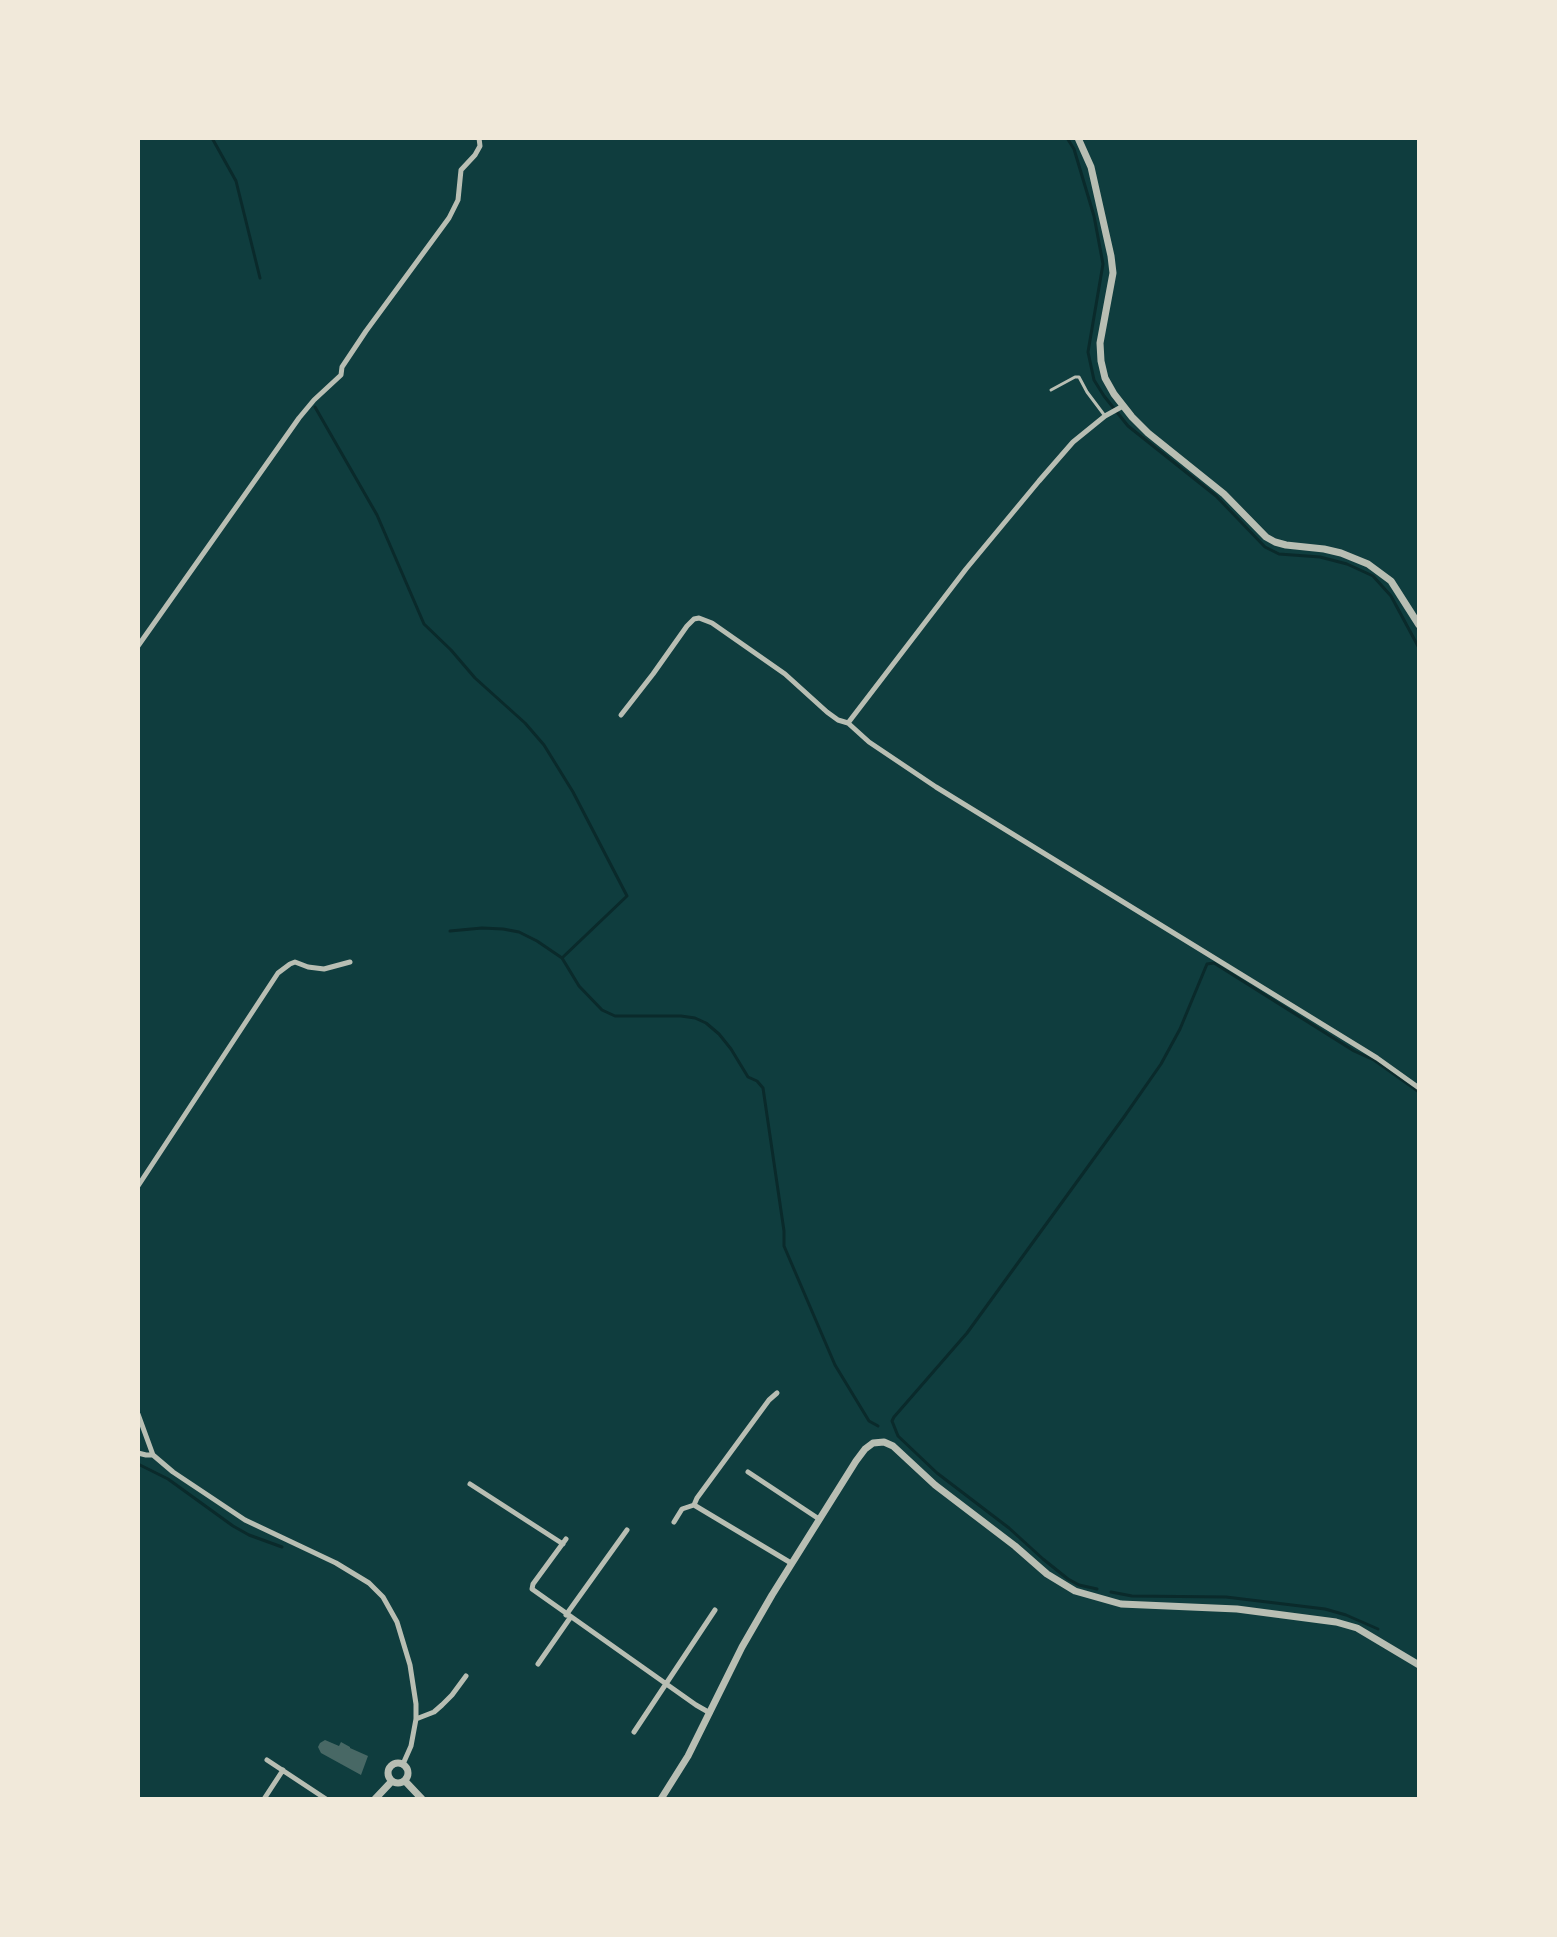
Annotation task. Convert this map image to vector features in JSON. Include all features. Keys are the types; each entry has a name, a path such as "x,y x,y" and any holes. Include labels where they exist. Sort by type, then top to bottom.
{"street":[{"path":"138,646 299,418 314,400 341,375 342,368 366,331 450,218 458,200 461,170 475,155 480,146 479,138"},
{"path":"1078,138 1091,167 1111,256 1113,273 1100,343 1101,361 1105,378 1120,408 1224,494 1266,537 1286,545 1341,553 1368,564 1391,581 1419,625"},
{"path":"848,723 1010,515 1073,442 1120,408"},
{"path":"621,715 687,626 694,619 699,618 712,623 785,674 827,712 838,720 848,723 869,742 936,787 1377,1058 1419,1088"},
{"path":"138,1186 278,973 295,962 324,969 350,962"},
{"path":"674,1522 682,1509 694,1505 769,1400 777,1393"},
{"path":"138,1414 153,1455 173,1472 245,1520 336,1563 369,1583 383,1597 398,1622 410,1665 416,1704 411,1746 403,1764"},
{"path":"661,1799 688,1756 742,1647 791,1563 866,1449 873,1443 884,1442 893,1446 935,1485 1015,1546 1047,1574 1075,1592 1121,1604 1237,1609 1336,1622 1357,1628 1419,1665"},
{"path":"138,1453 153,1455"},
{"path":"748,1472 819,1519"},
{"path":"470,1484 564,1542 533,1584 532,1590 710,1713"},
{"path":"694,1505 791,1563"},
{"path":"538,1664 627,1530"},
{"path":"634,1732 715,1610"},
{"path":"416,1719 434,1712 452,1695 466,1676"},
{"path":"267,1760 326,1799"},
{"path":"396,1762 403,1764 409,1772 405,1781 400,1783 392,1781 388,1772 390,1766 396,1762"},
{"path":"264,1799 283,1770"},
{"path":"375,1799 392,1781"},
{"path":"405,1781 422,1799"}],"lane":[{"path":"1051,390 1075,376 1079,377 1087,392 1106,416"}],"building":[{"path":"325,1740 339,1746 341,1742 368,1756 361,1775 321,1753 318,1747"}],"waterway":[{"path":"212,138 236,181 260,278"},
{"path":"1067,138 1074,149 1094,216 1103,264 1088,352 1094,380 1104,396 1128,426 1216,496 1265,547 1279,554 1320,557 1347,564 1373,576 1391,596 1419,648"},
{"path":"315,407 377,515 424,624 475,678 525,723 544,745 573,792 627,896 562,958 579,986 602,1010 615,1016 681,1016 695,1018 706,1023 731,1049 748,1077 757,1081 763,1088 784,1231 784,1246 835,1365 869,1421 878,1426"},
{"path":"450,931 482,928 519,932 562,958"},
{"path":"1097,1589 1079,1585 1068,1579 1009,1528 937,1473 898,1436 892,1421 894,1417 967,1333 1161,1064 1180,1029 1207,964 1214,963 1354,1051 1374,1060 1419,1092"},
{"path":"138,1464 168,1479 233,1526 249,1535 282,1547"},
{"path":"1111,1592 1132,1596 1226,1597 1325,1609 1346,1615 1378,1629"}]}
